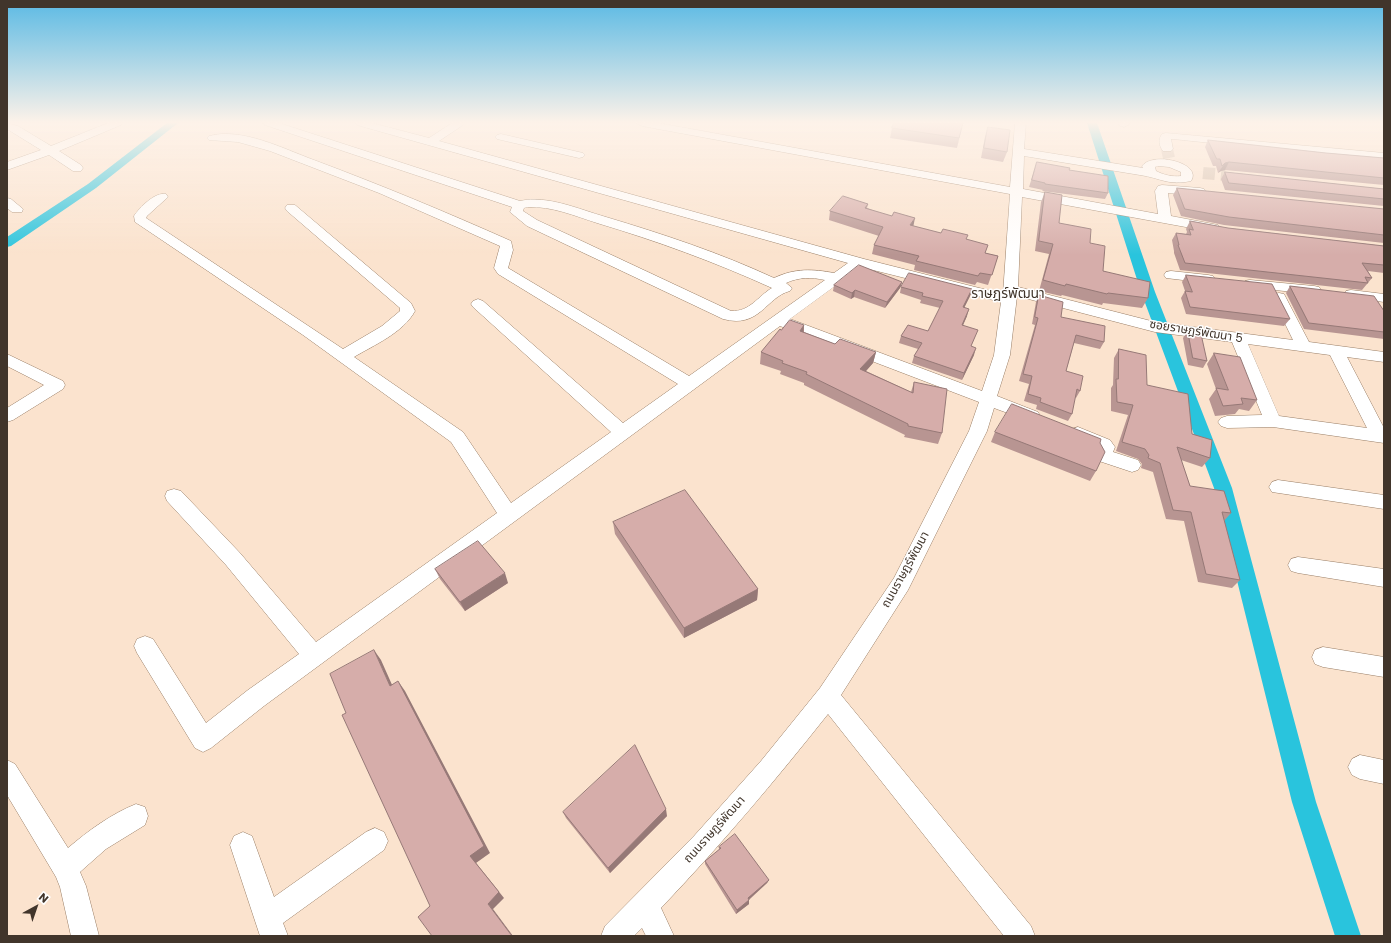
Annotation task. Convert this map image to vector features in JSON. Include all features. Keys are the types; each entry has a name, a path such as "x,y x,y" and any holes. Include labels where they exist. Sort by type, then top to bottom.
{"street":[{"path":"323,167 421,206 506,244 507,248 501,264 501,268 503,270 690,384"},
{"path":"403,167 519,205 540,203 602,220 696,250 729,263 779,287"},
{"name":"ซอยราษฎร์พัฒนา 5","path":"521,167 859,262 1155,327 1384,357"},
{"path":"884,167 1224,230"},
{"name":"ถนนราษฏร์พัฒนา","path":"615,936 712,835 769,769 828,696 901,584 978,431 1002,355 1010,295 1018,167"},
{"path":"1099,167 1177,181 1187,178 1191,172 1183,167"},
{"path":"1148,167 1151,173"},
{"path":"1126,172 1151,173 1163,179"},
{"path":"1165,219 1162,189 1212,194"},
{"path":"162,197 142,213 140,219 343,356 457,437 509,515"},
{"path":"519,205 516,212 532,223 728,316 738,318 748,314 757,308 779,287 808,280 833,281"},
{"path":"291,208 406,306 407,312 396,322 343,356"},
{"path":"145,646 203,740 256,698 859,262"},
{"path":"1171,275 1218,280"},
{"path":"1234,282 1384,298"},
{"path":"1273,286 1304,347"},
{"path":"478,304 622,433"},
{"path":"778,320 1045,421"},
{"path":"1238,338 1273,422"},
{"path":"1336,351 1382,437"},
{"path":"7,359 57,385 7,416"},
{"path":"1227,422 1273,422 1382,437"},
{"path":"1066,429 1104,445 1106,447 1104,454 1106,456 1132,465"},
{"path":"1278,487 1384,502"},
{"path":"174,496 233,559 314,656"},
{"path":"1298,565 1384,578"},
{"path":"1323,657 1384,667"},
{"path":"828,696 1021,936"},
{"path":"1360,767 1384,772"},
{"path":"7,772 65,868 73,886 85,936"},
{"path":"65,868 98,840 136,816"},
{"path":"243,845 271,927 375,841"},
{"path":"645,905 660,936"}],"building":[{"path":"1036,167 1065,167 1070,168 1069,170 1108,176 1108,193 1045,184 1032,180"},
{"path":"1278,167 1384,167 1384,178"},
{"path":"1225,172 1384,189 1384,199 1229,183"},
{"path":"1177,188 1384,209 1384,235 1229,217 1185,209"},
{"path":"1045,192 1062,195 1059,223 1091,229 1090,243 1105,246 1103,271 1150,282 1148,298 1107,294 1043,280 1053,244 1039,241"},
{"path":"843,196 868,204 865,208 892,216 894,212 915,218 910,225 941,233 943,229 968,235 966,239 988,245 985,253 998,256 992,275 980,273 978,276 916,261 919,256 874,245 883,227 830,211"},
{"path":"1190,221 1228,228 1384,246 1384,265 1362,263 1372,278 1365,277 1368,283 1185,263 1178,245 1176,233 1191,235 1189,229 1193,230"},
{"path":"859,265 902,282 887,302 855,290 852,293 834,285"},
{"path":"909,273 972,289 963,307 969,309 962,325 978,330 971,346 976,348 964,373 914,356 922,343 901,336 908,325 928,331 943,301 922,296 923,293 901,287"},
{"path":"1186,275 1272,284 1290,319 1190,307 1185,291 1192,292"},
{"path":"1290,286 1374,296 1384,311 1384,332 1309,323"},
{"path":"1039,295 1063,302 1061,317 1105,326 1104,342 1076,335 1066,371 1083,376 1080,391 1077,389 1072,414 1040,402 1041,398 1028,394 1032,376 1023,374 1038,318 1035,317"},
{"path":"790,320 804,325 800,331 835,344 840,339 876,352 860,369 913,393 914,382 947,389 942,433 908,426 908,424 806,374 807,372 782,363 783,361 761,352 780,329 781,330"},
{"path":"1188,331 1201,334 1207,361 1193,358"},
{"path":"1119,349 1146,355 1147,385 1188,394 1192,434 1212,440 1210,458 1177,447 1190,486 1224,491 1231,513 1222,512 1240,580 1206,574 1191,512 1173,510 1160,463 1148,458 1149,455 1145,449 1122,442 1133,405 1117,402 1116,379 1118,379"},
{"path":"1214,353 1240,357 1257,400 1241,398 1243,404 1223,406 1216,388 1228,390"},
{"path":"1012,404 1101,439 1100,443 1105,452 1096,471 995,432"},
{"path":"685,490 758,589 684,628 613,522"},
{"path":"478,541 505,573 460,602 435,569"},
{"path":"374,650 390,686 398,681 484,846 470,856 499,892 488,904 512,936 432,936 418,917 430,906 342,715 346,713 330,674"},
{"path":"635,745 666,809 608,868 563,812"},
{"path":"735,834 769,880 748,898 749,900 737,910 705,861"}],"waterway":[{"path":"7,243 92,186 116,167"},
{"path":"1107,167 1148,292 1223,488 1304,802 1348,936"}],"tunnel":[{"path":"1203,173 1225,175"}],"district":[{"name":"ราษฎร์พัฒนา","path":"1008,294"}]}
